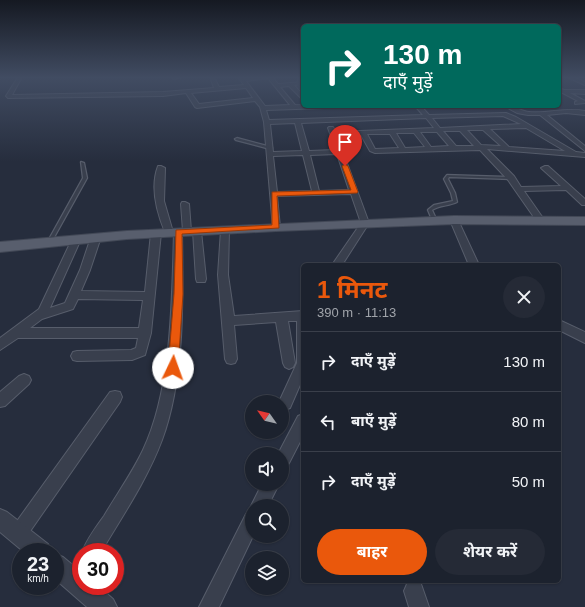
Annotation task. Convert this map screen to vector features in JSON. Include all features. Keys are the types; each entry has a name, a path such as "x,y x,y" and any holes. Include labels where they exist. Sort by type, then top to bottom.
{"main road":[{"path":"0,246 96,237 365,223 454,220 585,221"}],"street":[{"path":"261,105 267,122 276,227"},
{"path":"263,108 301,107"},
{"path":"420,108 455,149"},
{"path":"512,108 520,113 576,111 585,113"},
{"path":"447,111 452,116"},
{"path":"541,113 585,149"},
{"path":"267,122 506,114 574,154"},
{"path":"328,120 365,223 338,263"},
{"path":"298,121 316,193"},
{"path":"333,134 528,126"},
{"path":"461,128 511,178 541,221"},
{"path":"484,128 508,148"},
{"path":"415,130 430,150"},
{"path":"391,131 404,151"},
{"path":"363,132 373,151 508,148 585,155"},
{"path":"270,151 306,153 340,152"},
{"path":"161,168 159,200 162,215 177,232 201,279"},
{"path":"545,168 585,203"},
{"path":"520,189 568,188"},
{"path":"274,194 354,192"},
{"path":"96,543 148,456 156,438 169,392 173,368 178,294 177,232 185,204"},
{"path":"454,220 473,263"},
{"path":"225,230 222,275 231,359"},
{"path":"77,356 137,354 141,351 145,333 154,261 177,232"},
{"path":"40,315 69,306 85,270 96,237"},
{"path":"0,345 40,315 45,309 76,239"},
{"path":"74,295 149,296"},
{"path":"228,321 301,315"},
{"path":"281,316 289,363"},
{"path":"561,326 585,338"},
{"path":"15,333 145,333"},
{"path":"288,395 301,365"},
{"path":"0,401 24,380"},
{"path":"28,543 6,526 115,397"},
{"path":"289,448 301,425"},
{"path":"209,607 245,534"},
{"path":"95,595 105,607"}],"lane":[{"path":"237,140 270,151"},
{"path":"50,241 85,178 82,163"},
{"path":"435,221 430,210 431,208 440,204 454,202 455,200 451,187 446,178 448,176 511,178"}],"route":[{"path":"173,368 178,294 178,232 276,227 274,194 354,192 345,166"}]}
